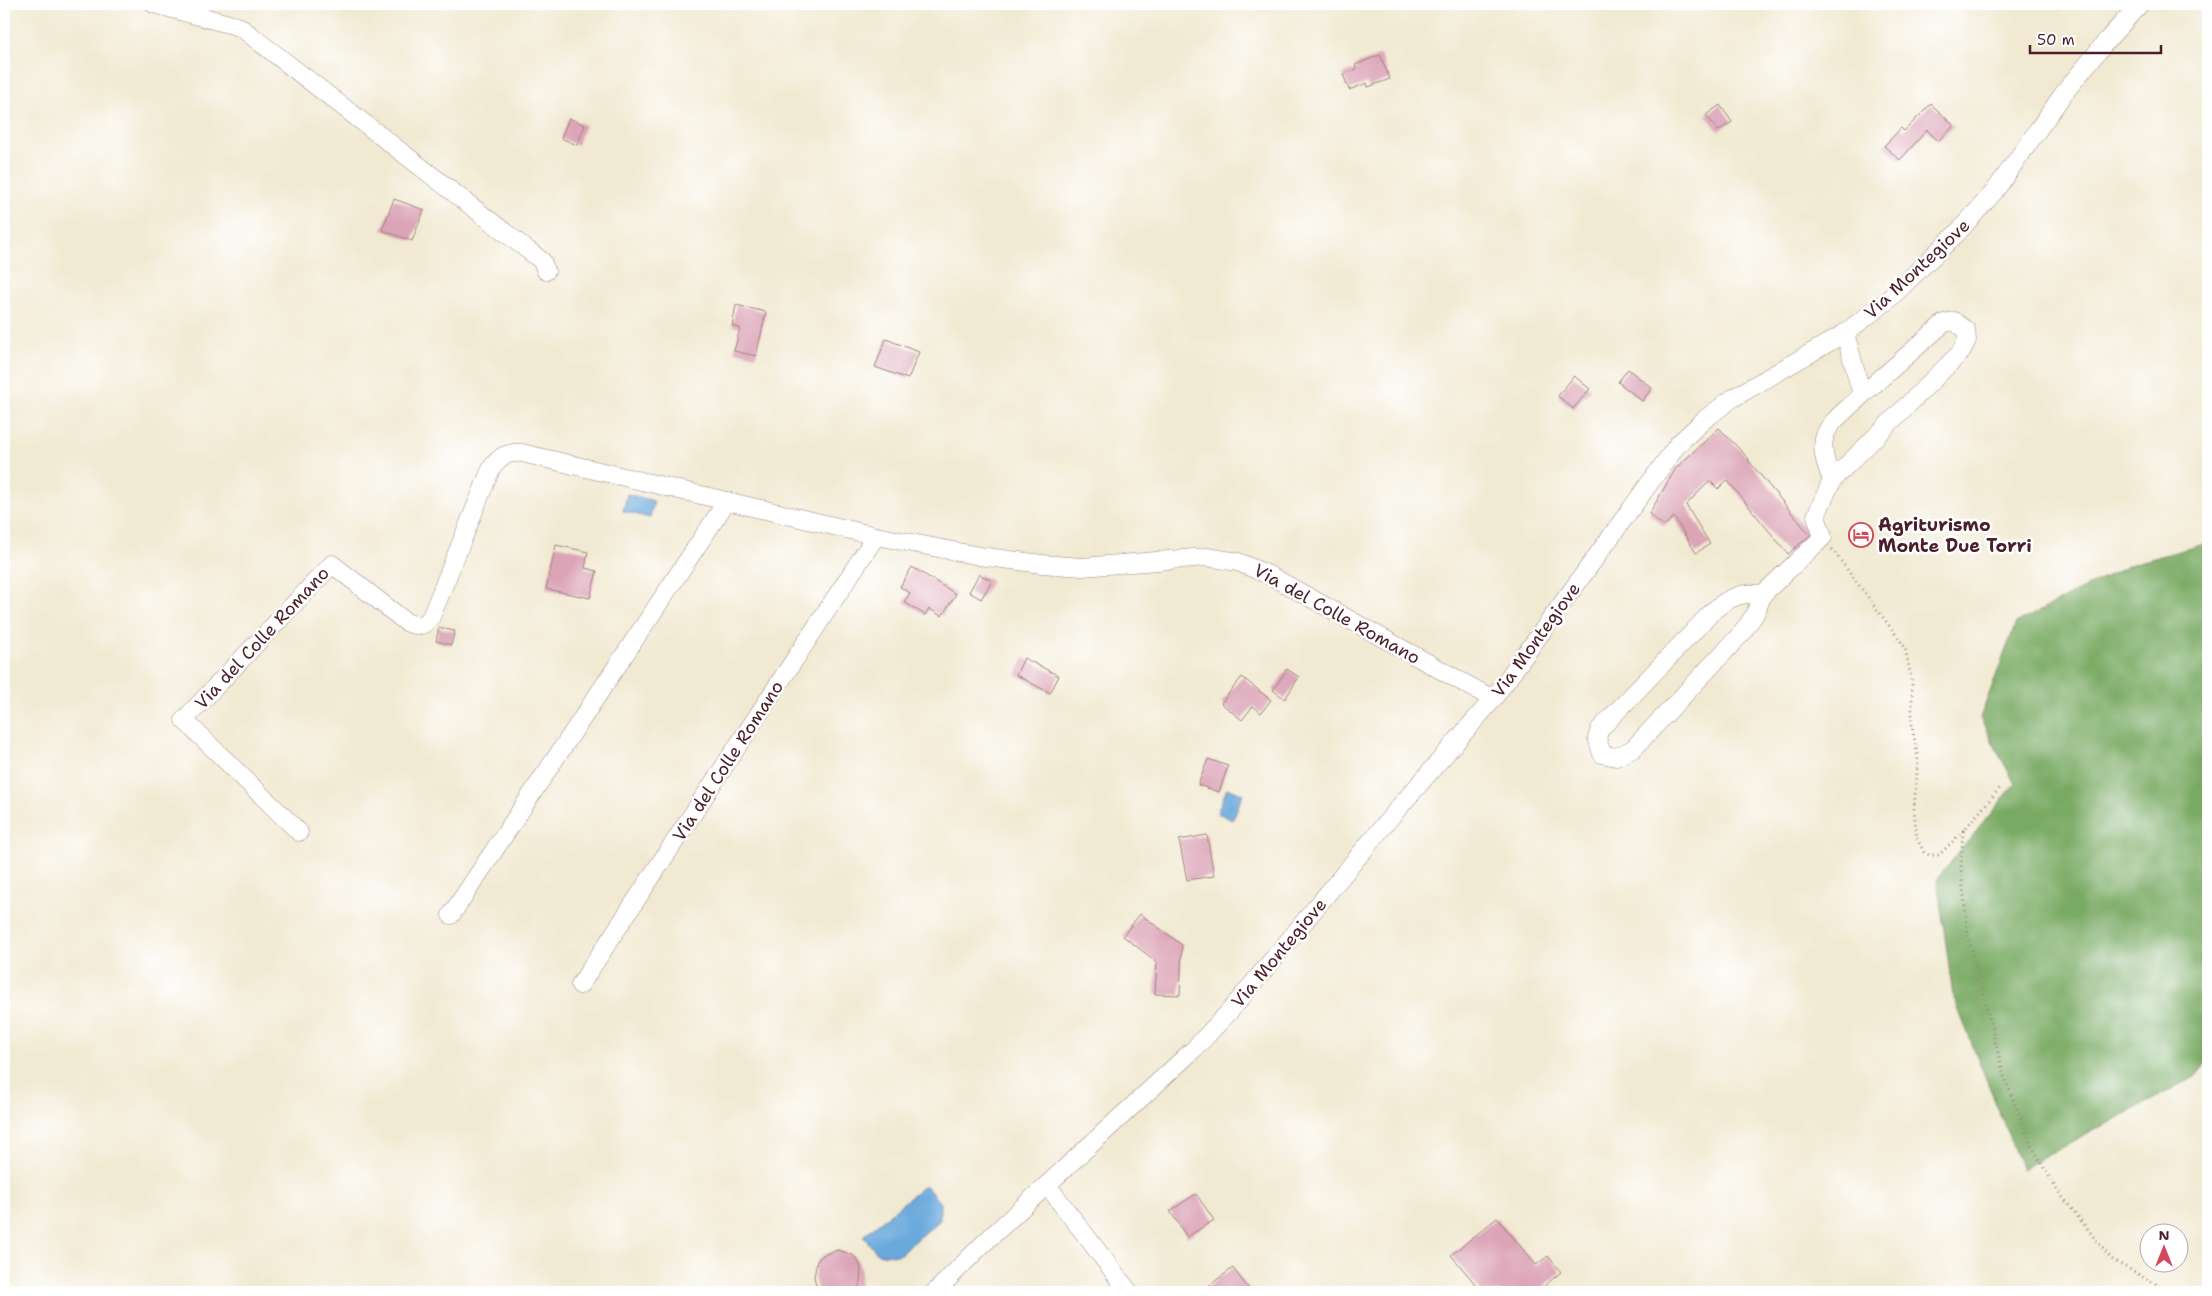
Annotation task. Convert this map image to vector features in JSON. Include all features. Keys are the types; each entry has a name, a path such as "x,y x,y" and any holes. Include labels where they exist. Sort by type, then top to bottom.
{"street":[{"path":"154,4 240,27 542,261 546,271"},
{"name":"Via Montegiove","path":"935,1292 1187,1055 1230,1011 1396,811 1493,700 1678,444 1705,419 1733,398 1844,333 1887,301 1978,211 2009,172 2064,93 2108,39 2140,4"},
{"path":"1763,594 1750,593 1738,595 1724,601 1713,611 1600,729 1596,738 1602,754 1616,757 1633,749 1742,633 1756,614 1763,594 1822,537 1816,516 1832,480 1961,352 1967,340 1966,330 1954,321 1944,323 1833,422 1824,434 1822,442 1823,458 1832,480"},
{"path":"1844,333 1862,395"},
{"name":"Via del Colle Romano","path":"299,832 184,720 332,564 401,619 420,626 427,623 491,469 498,459 508,453 522,453 876,536 979,556 1051,565 1103,566 1198,557 1238,562 1269,574 1493,700"},
{"path":"451,915 727,501"},
{"name":"Via del Colle Romano","path":"580,985 876,536"},
{"path":"1047,1185 1129,1292"}],"path":[{"path":"1822,537 1905,647 1912,683 1912,726 1918,758 1914,810 1920,849 1929,855 1939,855 1963,831 2000,788"},
{"path":"1963,831 1961,869 1968,935 2004,1076 2031,1145 2057,1190 2111,1259 2170,1292"}],"green space":[{"path":"2208,543 2208,1061 2195,1077 2022,1169 1953,996 1937,879 2015,784 1980,718 2016,623 2132,564"}],"water":[{"path":"627,494 654,501 650,518 623,511"},
{"path":"1227,788 1243,794 1233,819 1217,813"},
{"path":"925,1185 940,1203 940,1220 899,1255 878,1254 863,1236"}],"building":[{"path":"1380,55 1390,79 1368,87 1367,83 1349,90 1343,74 1357,69 1355,65"},
{"path":"1931,104 1954,126 1938,141 1927,130 1900,160 1884,146 1901,128 1904,131"},
{"path":"1720,105 1732,122 1718,131 1706,115"},
{"path":"569,118 585,125 577,145 561,138"},
{"path":"394,199 424,210 412,241 382,230"},
{"path":"736,305 766,312 756,356 734,351 740,328 732,326"},
{"path":"886,339 919,352 908,379 875,367"},
{"path":"1628,369 1652,388 1642,401 1618,382"},
{"path":"1574,376 1590,389 1573,409 1558,396"},
{"path":"1719,428 1749,459 1810,535 1788,554 1727,480 1718,489 1710,481 1686,505 1710,544 1696,553 1674,517 1664,526 1649,514 1676,468"},
{"path":"556,545 588,552 585,568 597,571 590,598 546,589"},
{"path":"912,567 956,594 942,616 929,609 925,615 904,602 910,593 900,587"},
{"path":"979,574 992,581 981,599 969,592"},
{"path":"439,628 455,631 451,645 436,641"},
{"path":"1024,658 1059,676 1050,693 1016,675"},
{"path":"1287,669 1299,677 1285,699 1273,690"},
{"path":"1242,677 1271,700 1261,713 1253,706 1242,720 1221,703"},
{"path":"1208,759 1228,766 1219,792 1198,785"},
{"path":"1207,835 1214,876 1187,880 1179,840"},
{"path":"1140,914 1182,945 1180,995 1155,994 1157,962 1123,936"},
{"path":"1196,1194 1214,1220 1187,1237 1170,1211"},
{"path":"1497,1218 1536,1265 1548,1256 1561,1272 1537,1292 1482,1292 1451,1255"},
{"path":"838,1250 853,1255 858,1261 861,1268 860,1284 855,1292 818,1292 814,1277 817,1261 823,1255"},
{"path":"1233,1268 1251,1292 1200,1292"}],"place":[{"name":"Agriturismo Monte Due Torri","path":"1861,535"}]}
